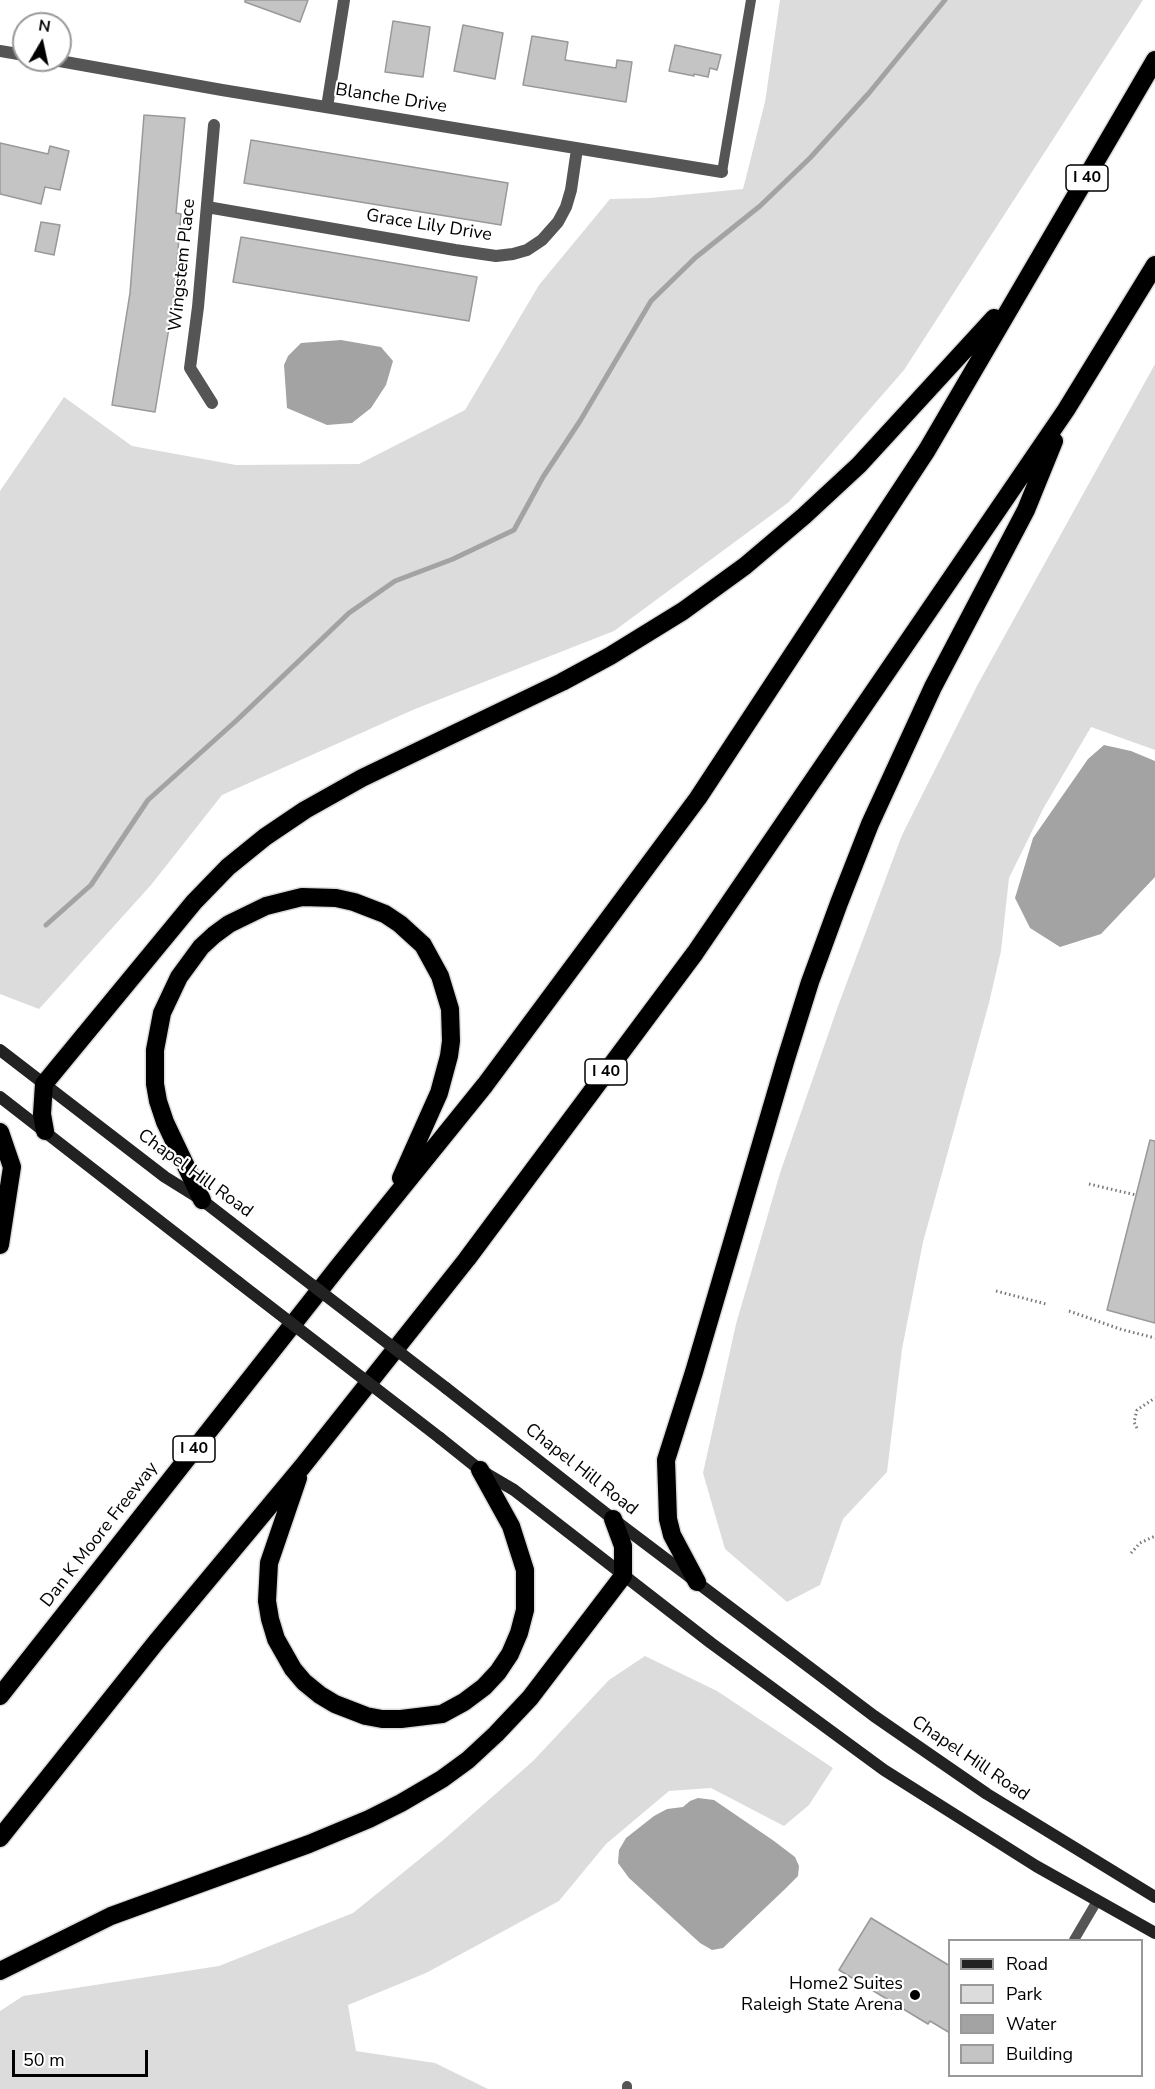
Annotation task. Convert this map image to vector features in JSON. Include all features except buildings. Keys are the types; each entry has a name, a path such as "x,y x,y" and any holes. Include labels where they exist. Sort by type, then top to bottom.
{"highway":[{"name":"I 40","path":"390,1203 485,1085 698,798 927,450 1155,60"},
{"name":"I 40","path":"0,1838 157,1641 302,1467 467,1259 695,953 1066,410 1155,265"},
{"path":"45,1131 42,1114 45,1084 194,902 228,867 265,837 305,810 362,778 610,657 683,611 745,566 859,465 1016,295"},
{"path":"697,1582 672,1535 668,1519 666,1460 788,1052 839,903 870,824 933,687 1026,510 1066,410"},
{"path":"202,1200 165,1122 158,1101 154,1050 162,1013 179,977 201,947 214,934 266,906 293,899 318,897 336,898 362,904 385,914 400,924 423,945 433,961 450,1009 451,1041 445,1074 430,1116 390,1203"},
{"path":"0,1132 12,1167 0,1245"},
{"name":"Dan K Moore Freeway","path":"0,1696 390,1203"},
{"path":"302,1467 269,1563 267,1602 270,1619 283,1653 304,1682 334,1704 350,1711 382,1719 421,1718 442,1713 465,1702 498,1672 510,1654 519,1633 525,1610 525,1570 520,1549 511,1526 480,1470"},
{"path":"0,1971 111,1916 309,1844 369,1819 442,1779 468,1760 530,1698 623,1576 623,1546 613,1519"}],"main road":[{"name":"Chapel Hill Road","path":"0,1050 165,1177 202,1200 613,1519 884,1723 987,1794 1155,1897"},
{"path":"0,1097 480,1470 514,1490 623,1576 884,1770 1036,1866 1155,1933"}],"street":[{"path":"327,107 344,0"},
{"name":"Blanche Drive","path":"72,63 722,172"},
{"name":"Wingstem Place","path":"212,403 190,369 198,307 214,125"},
{"name":"Grace Lily Drive","path":"207,207 496,256 513,254 527,250 543,240 558,222 571,190 577,149"}],"lane":[{"path":"722,172 752,0"},
{"path":"1075,1939 1098,1901"}],"path":[{"path":"1089,1184 1136,1196"},
{"path":"996,1292 1046,1304"},
{"path":"1069,1311 1120,1329 1155,1338"},
{"path":"1137,1428 1134,1422 1137,1410 1155,1398"},
{"path":"1131,1553 1140,1543 1155,1536"}],"green space":[{"path":"780,0 1143,0 904,370 789,502 614,631 415,709 222,795 151,885 39,1009 0,994 0,491 64,397 132,446 236,465 359,464 465,410 539,285 610,199 650,198 743,189 765,102"},
{"path":"1155,364 1155,750 1091,727 1043,809 1009,878 1001,951 989,1003 923,1242 902,1349 887,1472 843,1519 820,1585 787,1602 725,1549 703,1473 736,1324 780,1173 838,1006 902,835 978,684"},
{"path":"645,1656 717,1691 833,1768 809,1805 784,1826 711,1788 669,1791 606,1844 559,1901 426,1973 348,2005 356,2051 435,2063 488,2089 0,2089 0,2011 23,1996 219,1966 353,1913 442,1841 533,1761 609,1680"}],"water":[{"path":"341,340 381,347 393,361 386,385 371,408 352,423 327,425 287,408 284,365 288,356 301,343"},
{"path":"1104,745 1131,751 1155,761 1155,877 1101,934 1060,947 1030,928 1015,898 1033,838 1088,759"},
{"path":"698,1798 714,1800 795,1857 799,1866 798,1876 784,1890 723,1948 712,1950 700,1943 629,1878 618,1863 619,1850 626,1838 654,1816 667,1809 683,1807"}],"waterway":[{"path":"46,925 91,885 148,800 237,720 349,613 395,581 453,559 514,530 543,477 580,421 651,301 695,258 760,206 810,158 869,93 945,0"}],"place":[{"name":"Home2 Suites Raleigh State Arena","path":"915,1995"}]}
